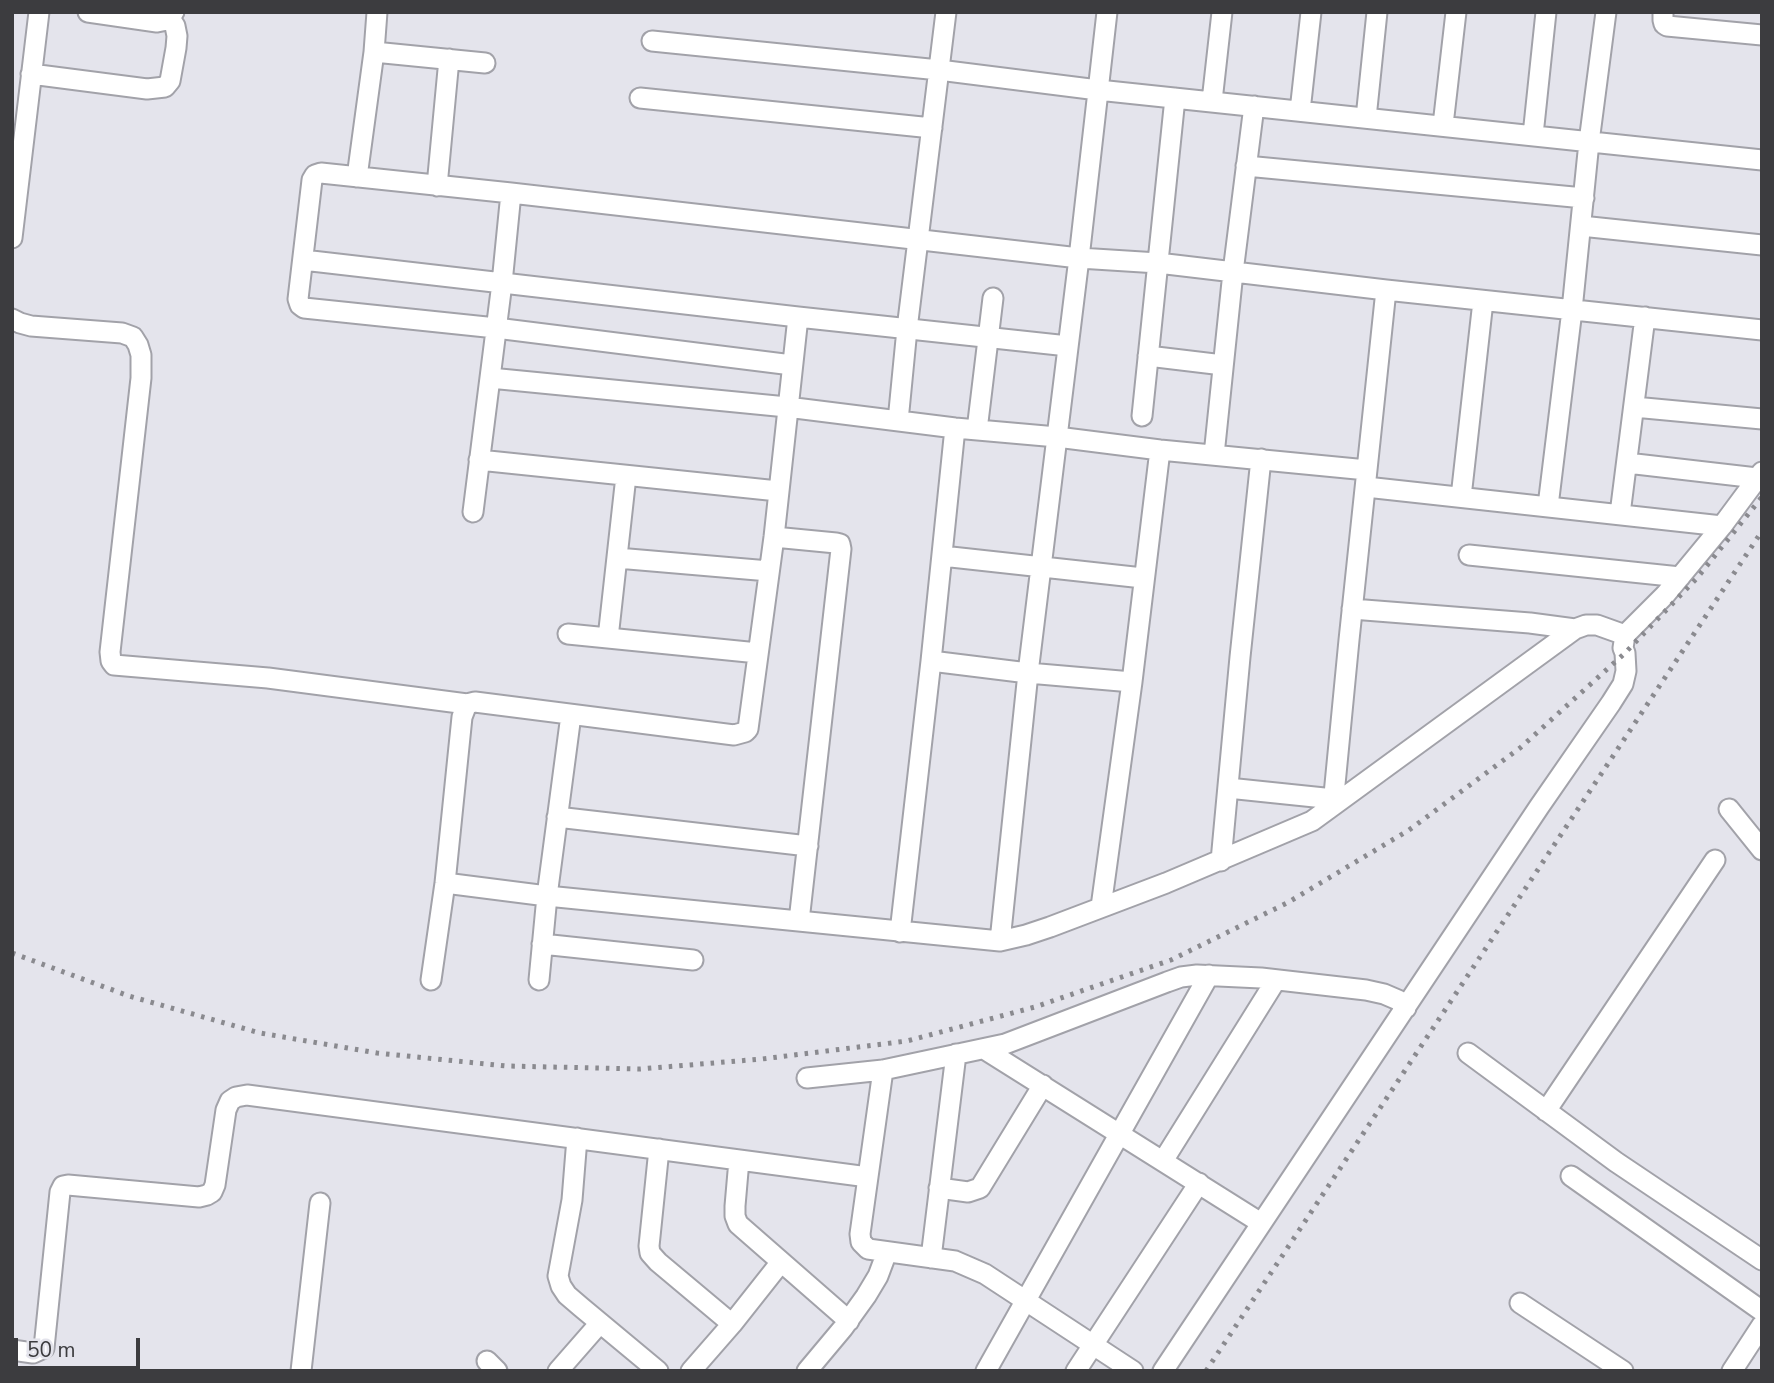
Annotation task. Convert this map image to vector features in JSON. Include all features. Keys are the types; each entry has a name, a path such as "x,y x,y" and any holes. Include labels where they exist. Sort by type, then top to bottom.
{"street":[{"path":"12,238 39,12"},
{"path":"31,74 147,89 165,87 170,81 176,48 177,36 172,15 167,20 157,22 88,12"},
{"path":"357,177 377,12"},
{"path":"898,421 946,12"},
{"path":"1000,941 1028,673 1107,12"},
{"path":"1212,102 1222,12"},
{"path":"1300,111 1311,12"},
{"path":"1366,118 1377,12"},
{"path":"1443,125 1456,12"},
{"path":"1532,135 1546,12"},
{"path":"1548,506 1606,12"},
{"path":"1664,12 1663,20 1667,26 1762,35"},
{"path":"652,41 1762,160"},
{"path":"374,51 485,63"},
{"path":"437,186 449,59"},
{"path":"1142,416 1175,97"},
{"path":"640,98 932,128"},
{"path":"1214,455 1254,106"},
{"path":"1246,166 1584,198"},
{"path":"792,365 496,328 304,308 298,299 312,180 315,175 321,173 1079,258 1158,263 1386,290 1762,328"},
{"path":"473,512 511,193"},
{"path":"1581,226 1762,245"},
{"path":"303,260 1068,346"},
{"path":"1334,802 1386,290"},
{"path":"977,430 993,298"},
{"path":"1461,497 1483,300"},
{"path":"12,319 31,326 122,333 133,337 141,355 110,652 114,665 268,678 467,704 475,702 740,734 748,729 774,537 798,317"},
{"path":"1620,514 1645,317"},
{"path":"1148,356 1223,365"},
{"path":"489,378 787,407 955,428 1261,459 1461,497 1722,526"},
{"path":"1634,407 1762,419"},
{"path":"900,932 955,428"},
{"path":"1101,906 1160,450"},
{"path":"1221,861 1261,459"},
{"path":"480,460 778,491"},
{"path":"1627,463 1759,475"},
{"path":"1163,1371 1623,684 1626,671 1623,648 1625,635 1679,578 1759,475"},
{"path":"608,638 626,476"},
{"path":"774,537 836,542 841,549 799,921"},
{"path":"1469,555 1679,578"},
{"path":"942,556 1143,578"},
{"path":"617,558 769,572"},
{"path":"1352,609 1575,629"},
{"path":"445,883 547,896 1000,941 1050,927 1221,861 1312,821 1334,802 1575,629 1597,625 1625,635"},
{"path":"568,635 758,653"},
{"path":"931,661 1132,682"},
{"path":"431,980 445,883 462,717 467,704"},
{"path":"539,980 547,896 571,715"},
{"path":"1228,788 1334,802"},
{"path":"1729,809 1762,850"},
{"path":"557,817 808,846"},
{"path":"1546,1111 1715,860"},
{"path":"542,944 693,960"},
{"path":"807,1078 883,1070 1005,1044 1181,977 1209,975 1366,990 1398,1000 1406,1008"},
{"path":"986,1371 1209,975"},
{"path":"1163,1161 1276,980"},
{"path":"984,1049 1261,1223"},
{"path":"1468,1053 1616,1162 1762,1260"},
{"path":"931,1258 956,1054"},
{"path":"883,1070 860,1234 862,1242 868,1249 955,1261 969,1266 1133,1371"},
{"path":"939,1188 968,1192 980,1188 1043,1085"},
{"path":"12,1350 33,1353 44,1348 60,1192 63,1186 199,1197 207,1195 215,1185 226,1110 230,1101 236,1097 247,1095 868,1177"},
{"path":"577,1138 572,1199 558,1276 561,1286 568,1295 658,1371"},
{"path":"659,1149 650,1253 732,1324"},
{"path":"739,1160 735,1206 738,1224 849,1321"},
{"path":"1571,1176 1762,1311"},
{"path":"1076,1371 1199,1183"},
{"path":"301,1371 320,1203"},
{"path":"807,1371 866,1296 878,1276 887,1252"},
{"path":"691,1371 781,1262"},
{"path":"1520,1303 1623,1371"},
{"path":"558,1371 600,1323"},
{"path":"1732,1371 1762,1325"}],"railway":[{"path":"12,953 129,996 260,1033 377,1053 506,1066 640,1069 762,1059 907,1041 1035,1007 1171,960 1287,903 1409,830 1520,748 1625,653 1697,578 1762,497"},
{"path":"1206,1371 1762,531"}]}
